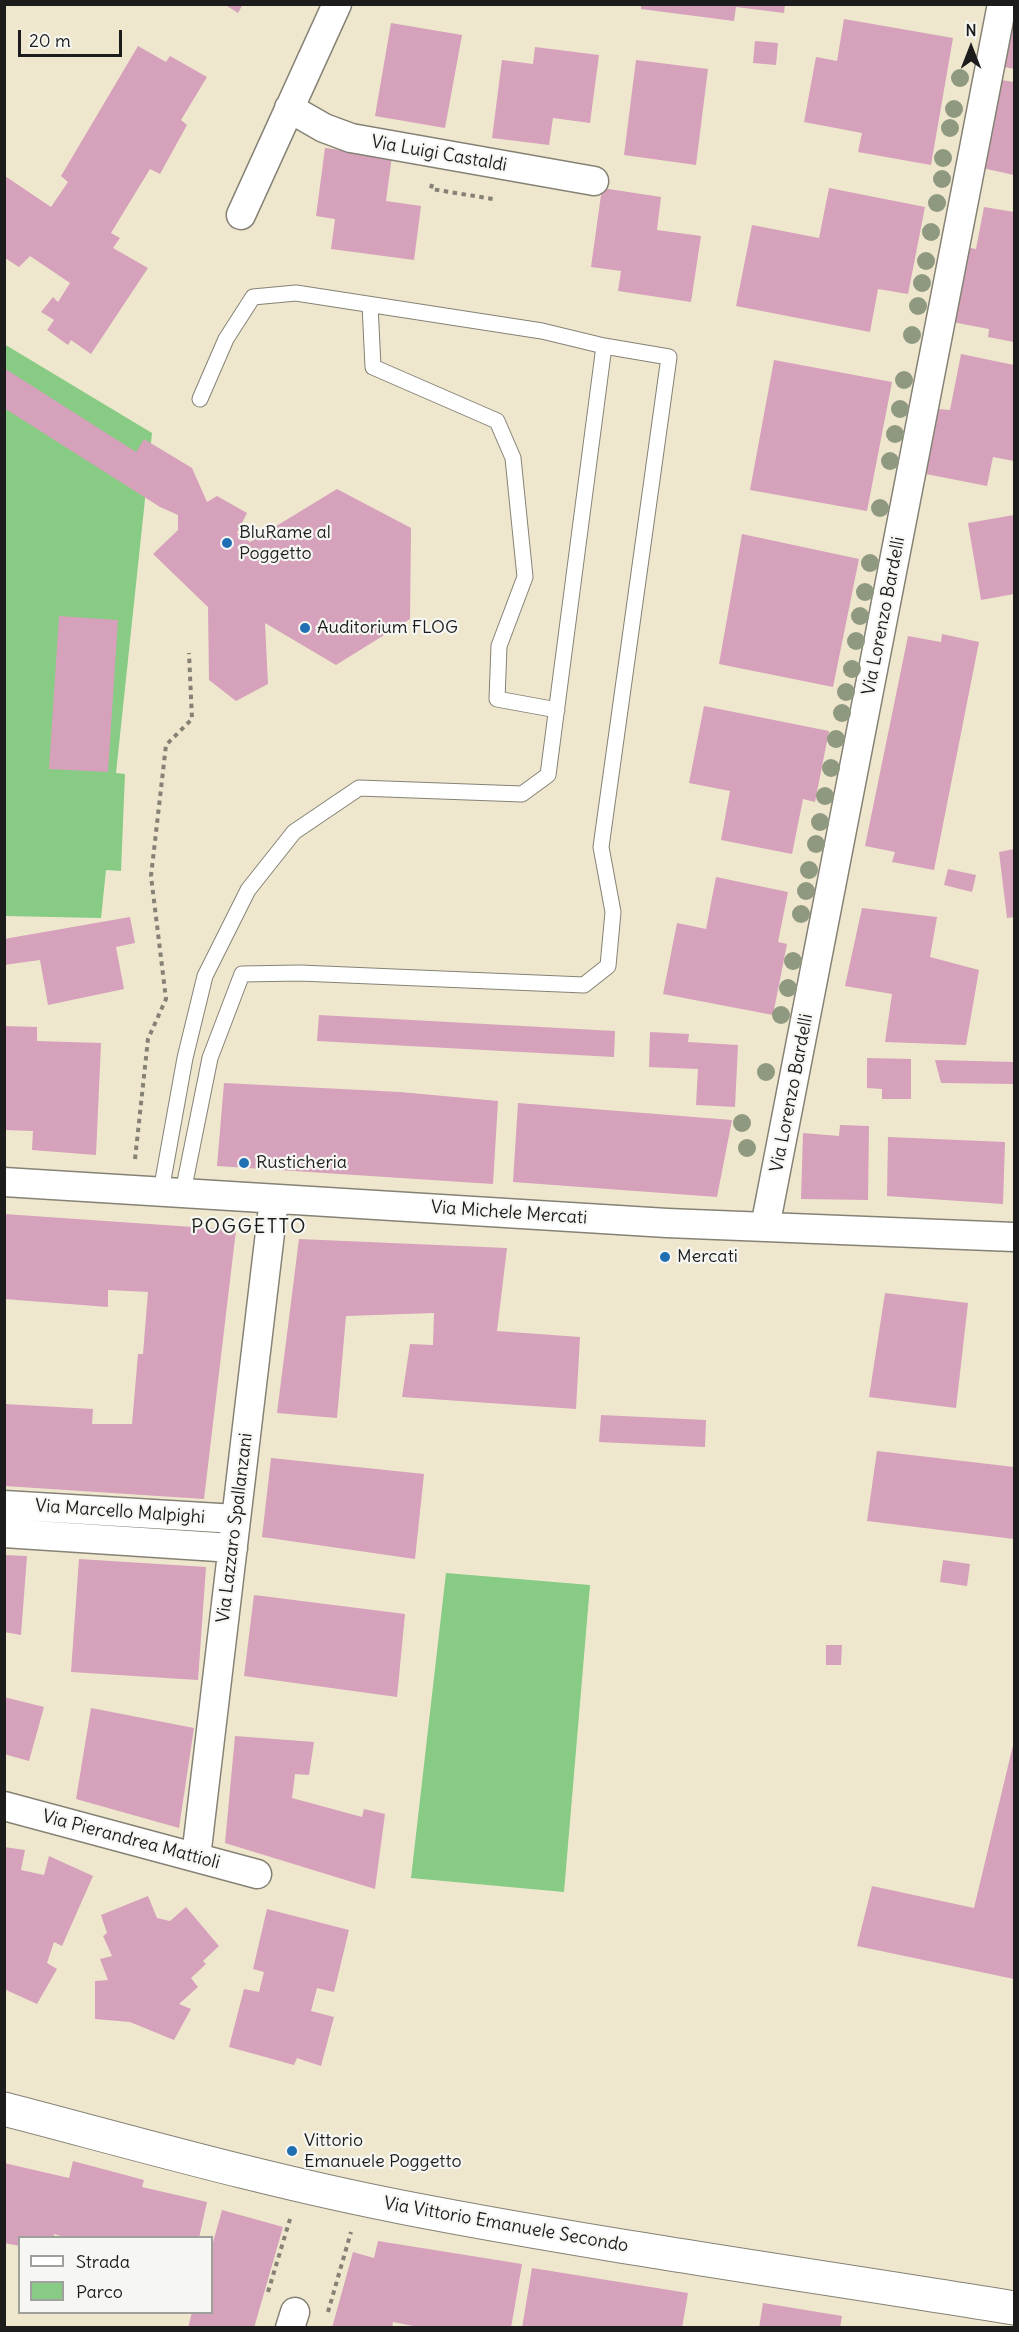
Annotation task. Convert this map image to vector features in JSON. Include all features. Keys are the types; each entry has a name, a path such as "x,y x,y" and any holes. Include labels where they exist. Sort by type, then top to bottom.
{"street":[{"path":"241,215 338,4"},
{"name":"Via Lorenzo Bardelli","path":"765,1227 1002,4"},
{"name":"Via Luigi Castaldi","path":"289,108 324,128 351,138 594,181"},
{"name":"Via Michele Mercati","path":"4,1182 667,1223 1014,1237"},
{"name":"Via Lazzaro Spallanzani","path":"196,1857 274,1199"},
{"name":"Via Marcello Malpighi","path":"4,1505 236,1520"},
{"name":"Via Marcello Malpighi","path":"4,1533 233,1548"},
{"name":"Via Pierandrea Mattioli","path":"4,1806 257,1874"},
{"name":"Via Vittorio Emanuele Secondo","path":"4,2109 286,2182 405,2208 549,2234 1014,2308"}],"lane":[{"path":"172,1191 210,1058 242,974 300,973 584,985 608,966 613,912 601,847 669,357 604,346 542,331 296,293 252,297 226,339 200,399"},
{"path":"370,305 373,367 497,421 513,458 525,577 499,646 497,699 557,710"},
{"path":"172,1191 185,1058 205,976 248,891 294,832 359,788 522,794 548,775 604,346"}],"path":[{"path":"135,1163 148,1039 166,999 151,876 166,745 192,719 189,653"},
{"path":"269,2289 291,2214"},
{"path":"329,2310 352,2229"}],"green space":[{"path":"4,344 152,433 116,773 125,774 121,871 106,870 101,918 5,916"},
{"path":"446,1573 590,1585 564,1892 411,1878"}],"building":[{"path":"224,4 243,4 238,13"},
{"path":"641,4 785,4 784,13 736,7 734,21 641,9"},
{"path":"1014,4 1014,69 1000,66"},
{"path":"844,19 953,38 931,165 858,152 862,133 804,122 816,57 837,61"},
{"path":"391,23 462,35 445,128 375,116"},
{"path":"755,41 778,43 776,65 753,63"},
{"path":"138,46 166,62 170,56 207,77 181,120 187,125 160,174 150,169 111,233 120,238 113,248 148,268 91,354 71,340 68,345 47,330 54,320 41,312 53,297 58,302 70,283 30,256 19,267 5,258 5,176 51,207 68,182 61,176"},
{"path":"535,47 599,55 590,123 553,118 549,145 492,138 502,60 533,64"},
{"path":"636,60 708,69 696,165 624,155"},
{"path":"1002,80 1014,82 1014,175 982,168"},
{"path":"325,148 392,156 386,201 421,206 414,260 331,249 335,219 316,216"},
{"path":"602,188 661,197 657,230 701,236 691,302 618,291 621,271 591,267"},
{"path":"829,188 925,207 908,294 878,289 870,332 736,306 752,225 819,238"},
{"path":"984,207 1014,212 1014,342 988,337 989,329 952,322 966,247 976,249"},
{"path":"961,354 1014,365 1014,461 993,457 987,486 926,474 939,409 950,410"},
{"path":"774,360 892,382 867,511 750,490"},
{"path":"4,368 136,452 144,439 192,468 207,502 217,496 247,513 237,533 250,542 337,489 411,528 410,619 336,665 265,623 268,684 236,701 209,680 208,607 153,554 178,530 178,515 160,507 4,408"},
{"path":"1014,515 1014,594 981,600 968,523"},
{"path":"742,534 859,559 833,687 719,664"},
{"path":"59,616 118,620 108,772 49,769"},
{"path":"942,634 979,642 934,870 892,862 895,852 865,846 908,636 941,642"},
{"path":"704,706 829,731 815,802 803,799 792,854 721,840 730,791 689,783"},
{"path":"1014,849 1014,917 1007,918 999,852"},
{"path":"948,869 976,875 972,892 944,885"},
{"path":"716,877 788,892 778,942 787,944 773,1015 663,994 677,923 706,929"},
{"path":"862,908 937,917 930,957 979,970 966,1045 885,1042 892,994 845,986"},
{"path":"130,917 135,943 116,947 124,989 48,1005 40,960 4,965 4,939"},
{"path":"319,1015 615,1031 614,1057 317,1041"},
{"path":"4,1026 37,1027 37,1041 101,1043 96,1155 32,1150 33,1131 4,1130"},
{"path":"650,1032 689,1034 688,1042 738,1045 735,1107 696,1105 698,1069 649,1067"},
{"path":"867,1058 911,1059 911,1099 882,1099 882,1089 867,1088"},
{"path":"935,1060 1014,1062 1014,1084 941,1083"},
{"path":"224,1083 400,1092 498,1101 493,1184 217,1166"},
{"path":"518,1103 732,1120 717,1197 513,1182"},
{"path":"840,1125 869,1126 868,1200 801,1199 803,1133 839,1136"},
{"path":"888,1137 1005,1142 1003,1204 887,1196"},
{"path":"4,1214 236,1230 204,1499 5,1486 5,1404 93,1409 92,1424 132,1424 138,1354 143,1354 148,1292 108,1290 108,1307 4,1299"},
{"path":"299,1239 507,1248 497,1331 580,1337 576,1409 402,1397 410,1344 433,1345 434,1313 346,1316 337,1418 277,1413"},
{"path":"885,1293 968,1303 956,1408 869,1397"},
{"path":"601,1415 706,1420 705,1447 599,1442"},
{"path":"877,1451 1014,1467 1014,1539 867,1521"},
{"path":"271,1458 424,1474 415,1559 262,1537"},
{"path":"4,1555 27,1556 21,1635 4,1632"},
{"path":"79,1559 206,1567 198,1680 71,1672"},
{"path":"943,1560 970,1564 967,1586 940,1582"},
{"path":"254,1595 405,1614 397,1697 244,1676"},
{"path":"826,1645 842,1645 841,1665 826,1665"},
{"path":"4,1697 44,1707 29,1761 4,1754"},
{"path":"91,1708 194,1728 179,1828 76,1799"},
{"path":"235,1736 314,1742 309,1775 295,1774 292,1798 362,1817 364,1809 385,1814 375,1889 225,1843"},
{"path":"1014,1741 1014,1979 857,1946 872,1886 974,1908"},
{"path":"4,1847 25,1850 21,1870 44,1875 49,1856 93,1876 62,1946 54,1942 47,1963 57,1969 37,2004 4,1989"},
{"path":"148,1896 157,1918 170,1921 186,1907 219,1946 203,1961 206,1964 191,1978 198,1987 179,2004 191,2009 174,2040 130,2022 95,2019 95,1981 108,1980 100,1959 112,1956 103,1936 107,1933 101,1915"},
{"path":"267,1909 349,1930 334,1992 317,1988 311,2011 334,2017 321,2066 297,2058 294,2065 229,2047 244,1989 259,1992 264,1972 253,1969"},
{"path":"73,2161 144,2180 142,2187 207,2202 199,2236 60,2236 54,2234 54,2236 18,2236 18,2246 4,2243 4,2163 69,2178"},
{"path":"222,2210 283,2227 254,2328 188,2328 192,2314 213,2314 213,2242"},
{"path":"378,2241 522,2264 511,2328 423,2328 393,2322 392,2328 332,2328 353,2252 374,2258"},
{"path":"532,2268 688,2293 682,2328 522,2328"},
{"path":"763,2303 842,2316 840,2328 759,2328"}],"place":[{"name":"BluRame al Poggetto","path":"227,543"},
{"name":"Auditorium FLOG","path":"305,628"},
{"name":"Rusticheria","path":"244,1163"},
{"name":"Mercati","path":"665,1257"},
{"name":"Vittorio Emanuele Poggetto","path":"292,2151"}],"district":[{"name":"POGGETTO","path":"249,1227"}]}
